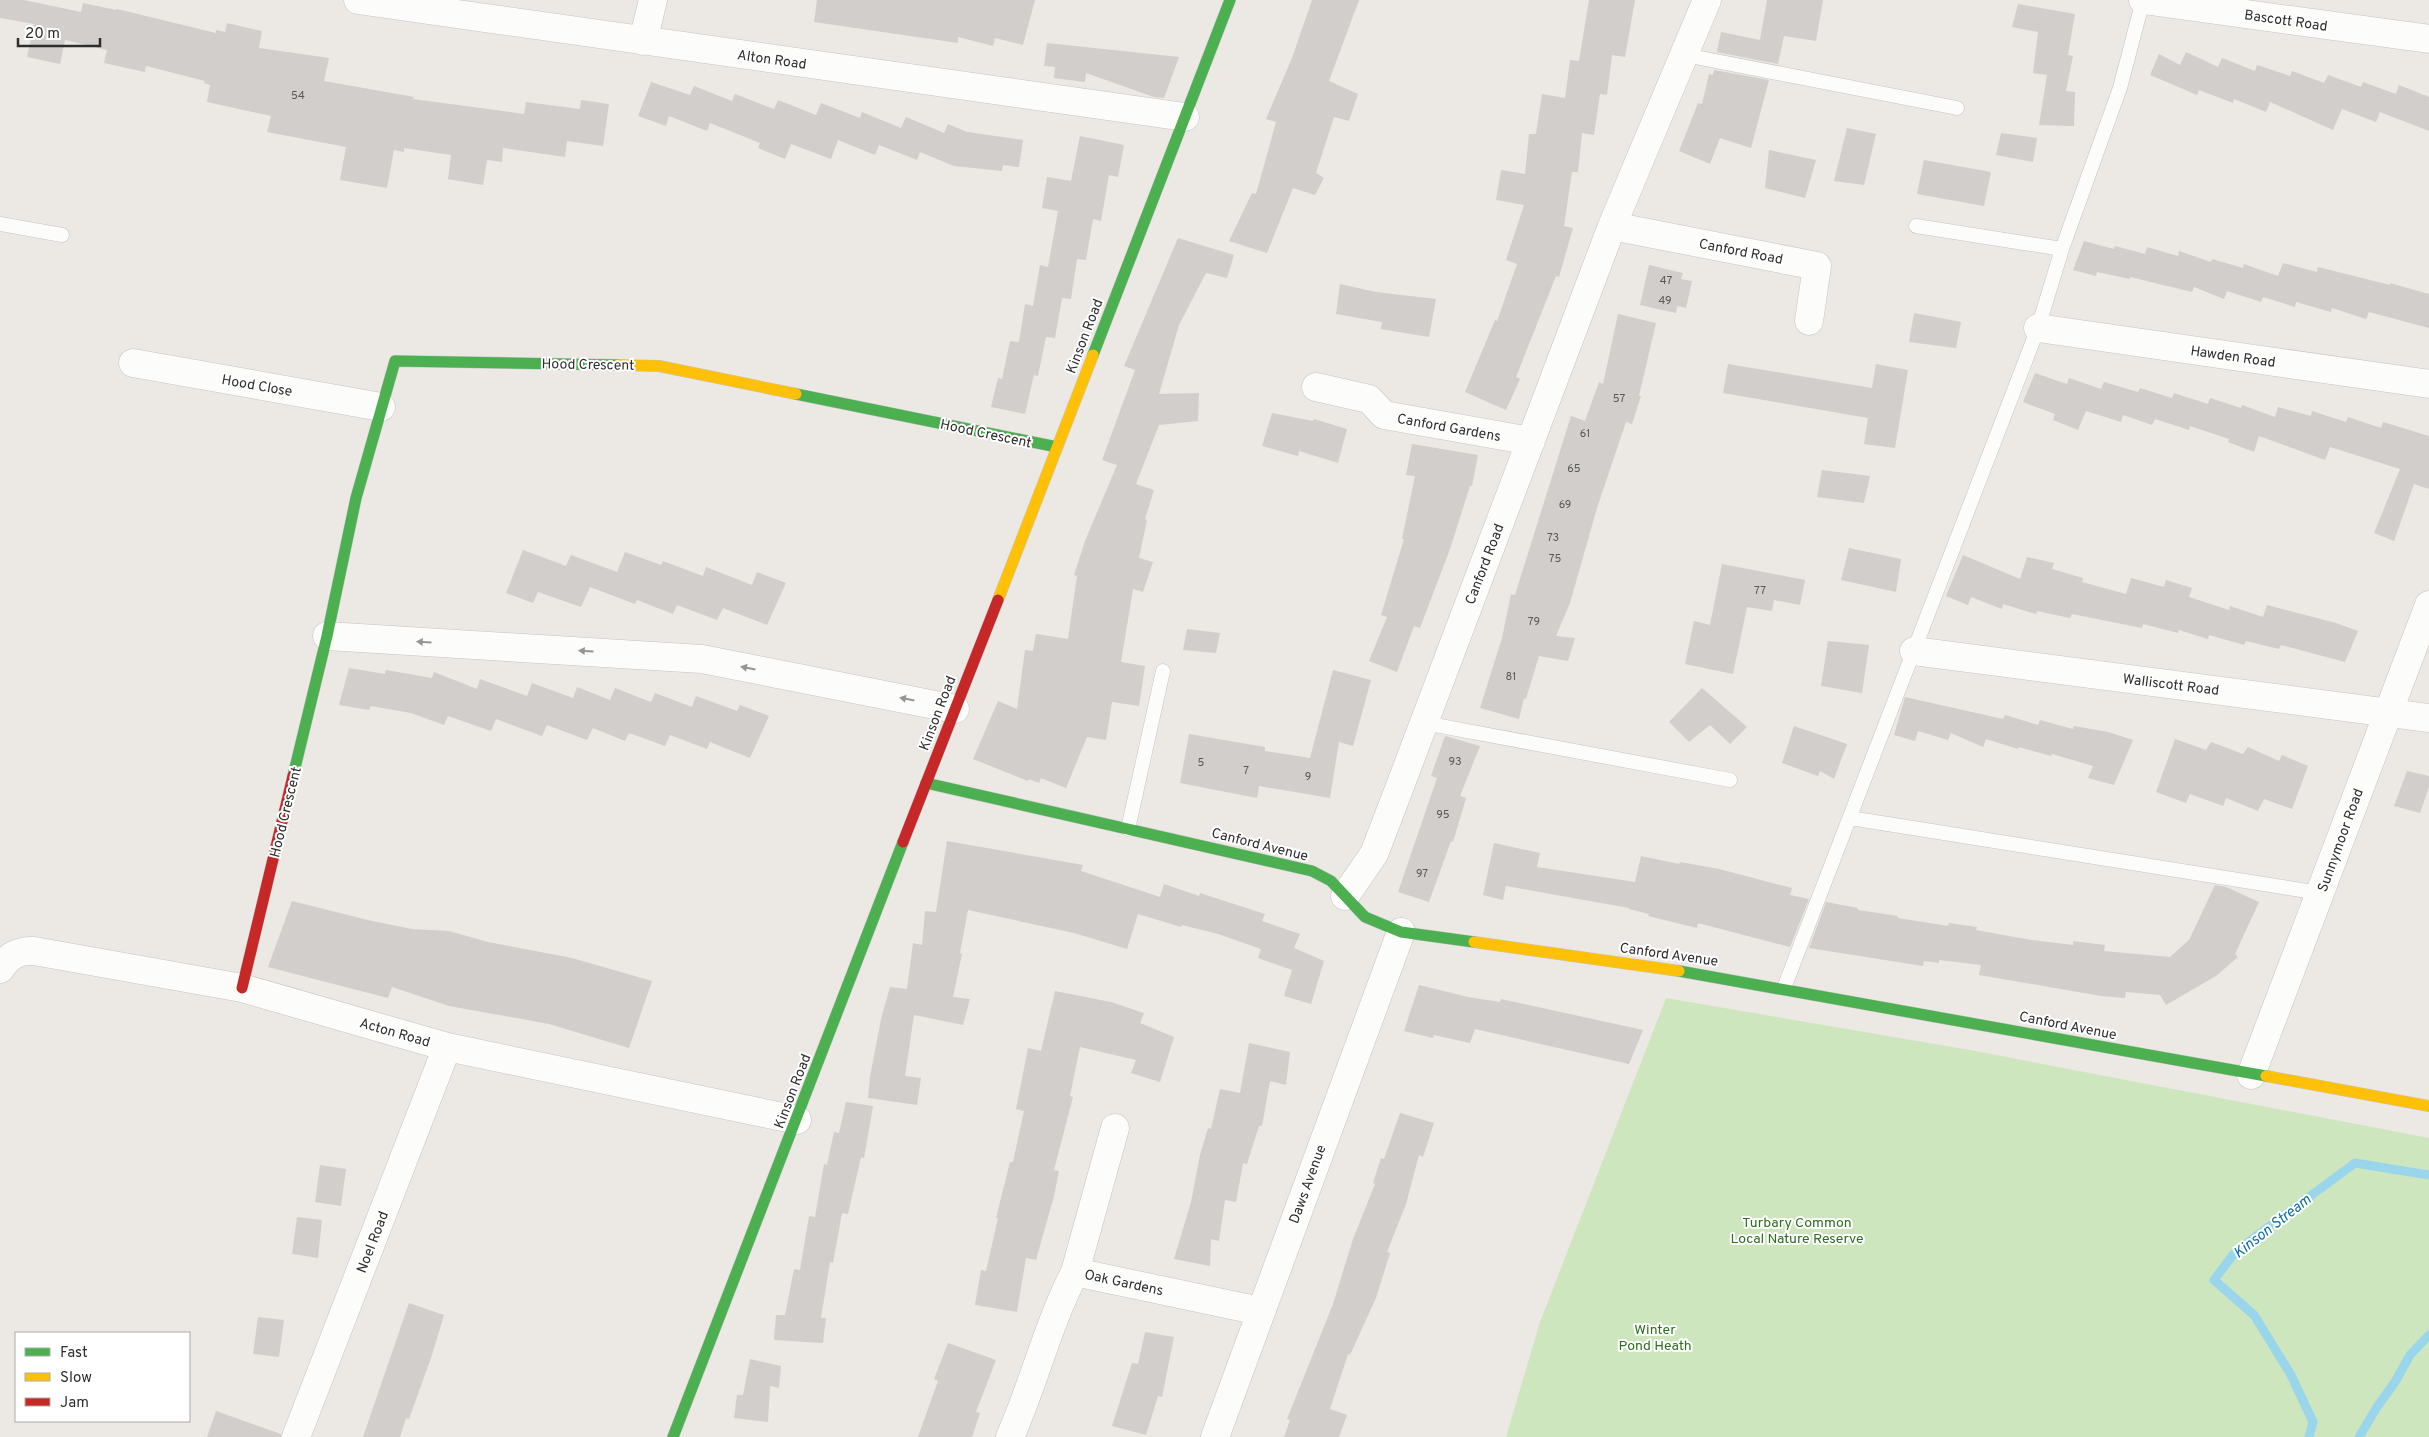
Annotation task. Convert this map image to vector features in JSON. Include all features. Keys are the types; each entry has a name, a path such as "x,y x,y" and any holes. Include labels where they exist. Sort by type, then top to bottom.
{"street":[{"name":"Alton Road","path":"358,0 394,2 643,41 1185,117"},
{"path":"643,41 653,0"},
{"name":"Kinson Road","path":"673,1437 1230,0"},
{"name":"Canford Road","path":"1345,896 1374,854 1612,226 1707,0"},
{"name":"Bascott Road","path":"2143,0 2429,40"},
{"name":"Canford Road","path":"1612,226 1817,266 1809,320"},
{"name":"Hawden Road","path":"2038,328 2429,384"},
{"name":"Hood Crescent","path":"242,988 328,636 356,498 395,361 659,366 1057,447"},
{"name":"Hood Close","path":"133,363 381,407"},
{"name":"Canford Gardens","path":"1316,387 1369,399 1384,415 1531,441"},
{"name":"Sunnymoor Road","path":"2251,1075 2429,605"},
{"path":"328,636 702,659 955,709"},
{"name":"Walliscott Road","path":"1914,651 2429,718"},
{"name":"Canford Avenue","path":"926,783 1128,828 1312,872 1331,881 1365,917 1401,932 1716,976 2429,1106"},
{"name":"Daws Avenue","path":"1214,1437 1401,932"},
{"name":"Acton Road","path":"0,969 14,954 23,951 34,951 242,988 447,1047 797,1120"},
{"name":"Noel Road","path":"296,1437 447,1047"},
{"name":"Oak Gardens","path":"1115,1128 1075,1272 1260,1312"},
{"path":"1010,1437 1028,1397 1063,1295 1075,1272"}],"lane":[{"path":"1784,988 2038,328 2062,249 2120,88 2143,0"},
{"path":"1685,55 1957,108"},
{"path":"0,224 62,235"},
{"path":"1916,226 2062,249"},
{"path":"1128,828 1163,672"},
{"path":"1424,723 1730,780"},
{"path":"1850,818 2320,892"}],"green space":[{"name":"Turbary Common Local Nature Reserve","path":"1666,998 1970,1050 2429,1138 2429,1437 1506,1437 1540,1322"}],"building":[{"path":"0,0 24,0 81,12 83,3 117,9 216,33 216,30 225,32 227,23 262,31 259,48 329,58 324,81 414,97 413,99 524,114 526,102 580,109 581,100 609,104 603,146 567,141 565,157 503,148 502,162 487,160 483,185 448,179 451,155 404,148 404,152 394,150 387,188 340,180 346,147 267,132 271,116 207,102 210,85 204,83 205,81 146,66 145,72 104,63 107,50 65,40 60,64 27,57 34,24 0,18"},
{"path":"817,0 1035,0 1023,45 995,38 993,46 958,37 958,43 814,22"},
{"path":"1312,0 1359,0 1329,81 1358,94 1349,121 1334,117 1316,173 1324,178 1315,195 1293,188 1267,253 1229,241 1252,193 1256,194 1276,122 1266,119 1292,58"},
{"path":"1589,0 1635,0 1625,57 1612,55 1607,95 1600,94 1594,135 1582,133 1578,172 1572,172 1564,226 1573,228 1559,277 1556,276 1516,377 1520,379 1506,410 1465,392 1495,320 1497,321 1517,264 1506,260 1524,205 1496,200 1501,170 1525,174 1529,134 1536,134 1542,94 1565,98 1570,60 1579,61"},
{"path":"1767,0 1823,0 1816,41 1784,36 1778,64 1717,52 1721,32 1760,40"},
{"path":"2018,4 2075,14 2068,55 2073,56 2066,91 2075,92 2074,126 2039,125 2047,75 2033,73 2038,32 2012,27"},
{"path":"1047,43 1179,57 1164,98 1154,97 1086,73 1085,82 1054,78 1055,67 1044,66"},
{"path":"2186,52 2218,67 2222,58 2255,71 2257,65 2290,76 2292,71 2324,83 2328,75 2361,87 2363,82 2396,94 2399,85 2429,97 2429,131 2380,112 2376,122 2342,109 2333,130 2270,102 2266,112 2234,99 2233,103 2199,90 2197,95 2150,75 2159,54 2180,65"},
{"path":"1714,70 1769,80 1751,148 1720,138 1710,164 1679,151 1698,103 1702,104 1709,74 1713,75"},
{"path":"651,82 690,95 694,86 732,101 735,94 774,109 778,100 816,115 821,103 860,118 862,112 901,128 906,117 944,133 948,124 967,132 1023,140 1019,167 1003,165 1002,171 954,166 920,152 917,160 879,145 875,155 838,140 831,159 791,144 785,159 758,148 760,143 710,123 707,131 669,116 666,126 638,116"},
{"path":"1847,128 1876,134 1864,185 1834,181"},
{"path":"2001,133 2037,138 2033,162 1996,155"},
{"path":"1080,136 1124,145 1118,177 1109,175 1101,221 1093,219 1086,260 1077,259 1071,299 1062,298 1055,338 1046,337 1038,376 1034,375 1025,414 991,407 998,378 1002,379 1010,341 1019,342 1025,304 1033,306 1040,265 1048,267 1058,211 1042,208 1047,177 1071,181"},
{"path":"1769,150 1816,160 1805,198 1765,188"},
{"path":"1924,160 1991,172 1984,206 1917,194"},
{"path":"1178,238 1234,255 1227,278 1206,273 1179,325 1159,394 1199,393 1198,421 1159,425 1136,484 1154,490 1145,519 1147,520 1139,558 1153,562 1143,592 1133,589 1121,662 1145,666 1139,706 1112,702 1106,740 1087,737 1066,788 1041,778 1039,783 1029,779 1028,781 973,759 998,701 1017,709 1025,650 1033,651 1036,634 1068,639 1077,576 1074,575 1085,541 1117,465 1102,460 1135,370 1124,366"},
{"path":"2084,241 2114,249 2115,246 2145,254 2147,247 2178,256 2179,251 2211,262 2212,259 2243,268 2244,264 2278,276 2283,263 2317,272 2318,267 2390,285 2390,283 2429,294 2429,328 2369,312 2366,319 2332,308 2331,312 2296,302 2295,307 2263,297 2261,302 2227,291 2224,299 2194,287 2192,292 2130,277 2130,279 2097,272 2096,276 2073,270"},
{"path":"1649,265 1683,273 1681,279 1692,281 1686,308 1677,306 1676,313 1640,305"},
{"path":"1340,284 1376,292 1436,299 1429,337 1381,329 1382,322 1336,314"},
{"path":"1914,313 1961,322 1956,348 1909,342"},
{"path":"1618,314 1656,323 1639,396 1641,396 1632,424 1626,422 1597,508 1570,603 1556,636 1575,638 1568,661 1539,656 1526,699 1524,698 1519,719 1480,708 1502,638 1511,594 1515,595 1571,416 1585,421 1599,382 1603,384"},
{"path":"1728,364 1872,388 1876,364 1908,370 1895,448 1864,444 1868,418 1723,393"},
{"path":"2035,373 2067,384 2069,378 2101,389 2104,382 2138,392 2140,388 2172,398 2174,393 2208,404 2210,398 2241,408 2242,405 2275,417 2278,407 2311,416 2312,411 2346,422 2348,417 2381,428 2383,422 2429,436 2429,489 2414,484 2394,541 2374,533 2400,469 2330,447 2325,460 2259,436 2254,452 2228,442 2229,439 2190,426 2189,430 2155,419 2152,425 2123,415 2121,422 2086,411 2078,430 2053,420 2055,414 2023,402"},
{"path":"1272,413 1313,421 1314,419 1347,429 1338,463 1299,451 1298,456 1262,446"},
{"path":"1412,444 1478,455 1472,486 1470,486 1450,549 1420,628 1414,626 1397,672 1369,661 1387,617 1381,615 1404,539 1402,539 1415,476 1406,475"},
{"path":"1822,470 1870,476 1864,503 1817,497"},
{"path":"1849,548 1901,559 1896,592 1841,580"},
{"path":"523,550 566,566 571,555 617,572 625,552 661,565 663,561 703,576 706,567 752,585 757,572 786,583 767,625 723,608 717,620 677,605 673,614 637,600 635,604 590,587 581,607 538,592 533,603 506,593"},
{"path":"1963,555 2020,579 2027,557 2054,563 2052,569 2083,578 2082,582 2126,594 2131,578 2164,587 2166,580 2192,588 2189,597 2229,610 2230,606 2263,617 2267,605 2336,623 2358,631 2345,662 2281,645 2279,649 2246,641 2244,645 2209,635 2208,639 2179,630 2178,633 2143,624 2142,628 2072,614 2070,618 2037,611 2036,614 2003,604 2002,609 1971,597 1968,605 1946,596"},
{"path":"1722,564 1805,580 1800,605 1774,600 1772,611 1747,607 1733,674 1685,664 1694,621 1710,625"},
{"path":"1187,629 1220,633 1216,653 1183,650"},
{"path":"1828,641 1869,645 1862,693 1821,686"},
{"path":"349,668 385,674 386,670 432,678 434,672 477,689 480,679 527,696 532,683 573,698 577,687 610,700 615,688 651,702 655,693 692,707 696,696 737,711 740,705 769,716 750,758 710,742 707,749 670,735 665,746 629,733 625,741 593,728 587,740 547,725 542,736 496,719 491,731 448,716 444,725 411,713 371,706 369,710 339,705"},
{"path":"1333,670 1371,680 1353,746 1339,742 1330,798 1259,786 1257,798 1180,783 1189,734 1265,747 1265,751 1310,758"},
{"path":"1702,688 1747,727 1730,744 1710,725 1689,742 1669,722"},
{"path":"1905,697 2003,719 2005,715 2038,725 2040,720 2073,729 2074,726 2108,732 2133,740 2114,785 2088,778 2093,766 2052,754 2051,756 2019,747 2018,749 1986,739 1983,747 1951,733 1948,740 1918,731 1915,741 1894,735"},
{"path":"1794,726 1847,744 1834,779 1820,771 1818,776 1782,763"},
{"path":"1445,736 1480,746 1460,796 1466,798 1453,842 1451,841 1429,902 1398,892 1437,778 1431,776"},
{"path":"2175,739 2206,750 2211,742 2243,754 2248,747 2279,761 2282,755 2308,766 2292,809 2264,799 2258,811 2226,798 2223,806 2190,794 2186,803 2156,792"},
{"path":"2407,771 2429,776 2429,787 2420,813 2394,806"},
{"path":"947,841 1083,865 1081,871 1160,897 1164,884 1199,896 1200,893 1265,914 1262,921 1300,934 1294,948 1324,961 1311,1004 1284,996 1292,970 1258,958 1261,949 1218,934 1182,925 1181,927 1138,914 1127,949 1074,933 968,910 960,953 962,954 953,997 970,999 963,1025 914,1015 905,1076 921,1078 917,1105 868,1098 881,1019 890,987 907,989 913,943 922,945 925,911 936,912"},
{"path":"1494,843 1540,853 1537,867 1635,882 1641,856 1679,864 1680,862 1719,869 1792,888 1790,895 1809,899 1790,947 1698,923 1697,928 1648,916 1649,914 1629,908 1506,886 1503,900 1483,895"},
{"path":"2215,885 2226,887 2259,902 2235,954 2238,957 2216,976 2166,1005 2160,995 2126,992 2125,998 2101,996 1979,975 1981,965 1939,960 1939,963 1924,961 1923,966 1809,948 1826,902 1858,908 1858,910 1898,916 1898,918 1948,926 1949,923 1977,927 1976,930 2031,940 2073,945 2073,941 2105,945 2104,951 2170,957 2189,940"},
{"path":"292,901 372,921 412,929 449,931 488,942 572,958 652,981 629,1048 549,1024 449,1006 392,987 388,998 268,967"},
{"path":"1419,985 1468,997 1500,1002 1501,999 1643,1030 1629,1064 1475,1029 1470,1043 1434,1035 1433,1038 1404,1031"},
{"path":"1055,991 1111,1002 1144,1013 1140,1023 1174,1037 1160,1082 1131,1073 1136,1060 1080,1047 1070,1096 1073,1097 1054,1170 1059,1171 1054,1196 1036,1260 1026,1258 1017,1312 975,1305 981,1270 986,1271 998,1218 996,1218 1010,1162 1013,1162 1024,1111 1016,1109 1028,1048 1041,1051"},
{"path":"1249,1043 1290,1052 1286,1085 1270,1081 1262,1126 1259,1126 1247,1164 1243,1163 1236,1202 1225,1200 1219,1241 1211,1239 1210,1266 1174,1259 1191,1202 1200,1155 1208,1128 1211,1129 1220,1089 1240,1093"},
{"path":"846,1102 873,1106 864,1158 861,1157 848,1214 842,1213 833,1263 830,1262 821,1318 826,1318 823,1343 774,1340 776,1315 785,1315 794,1269 800,1270 809,1216 815,1217 824,1164 827,1165 834,1132 839,1133"},
{"path":"1400,1113 1434,1123 1423,1157 1419,1155 1406,1204 1387,1252 1390,1253 1376,1298 1350,1355 1348,1354 1330,1409 1347,1415 1339,1437 1284,1437 1290,1420 1287,1419 1333,1304 1353,1239 1375,1184 1373,1183 1381,1158 1384,1159"},
{"path":"320,1165 346,1169 341,1206 315,1202"},
{"path":"297,1217 322,1220 318,1258 292,1254"},
{"path":"409,1303 444,1315 432,1355 409,1419 406,1418 400,1437 363,1437"},
{"path":"258,1317 284,1320 279,1357 253,1354"},
{"path":"1145,1332 1174,1337 1162,1397 1158,1396 1146,1435 1112,1426 1132,1363 1138,1364"},
{"path":"948,1343 996,1360 976,1412 980,1413 972,1437 918,1437 938,1381 934,1379"},
{"path":"750,1359 781,1366 779,1388 770,1386 768,1422 734,1418 737,1395 743,1395"},
{"path":"216,1411 281,1434 281,1437 207,1437"}],"waterway":[{"name":"Kinson Stream","path":"2309,1437 2313,1422 2291,1375 2254,1315 2214,1280 2236,1251 2355,1163 2429,1175"},
{"name":"Kinson Stream","path":"2359,1437 2395,1382 2410,1355 2429,1335"}],"traffic: fast":[{"path":"1093,355 1230,0"},
{"path":"293,776 327,636 356,498 395,361 618,365"},
{"path":"796,394 1057,447"},
{"path":"926,783 1312,871 1331,881 1365,917 1401,932 1474,942"},
{"path":"673,1437 903,842"},
{"path":"1679,971 2266,1076"}],"traffic: slow":[{"path":"998,600 1093,355"},
{"path":"618,365 659,366 796,394"},
{"path":"1474,942 1679,971"},
{"path":"2266,1076 2429,1106"}],"traffic: jam":[{"path":"903,842 998,600"},
{"path":"242,988 293,776"}],"park label":[{"name":"Winter Pond Heath","path":"1655,1338"}]}
